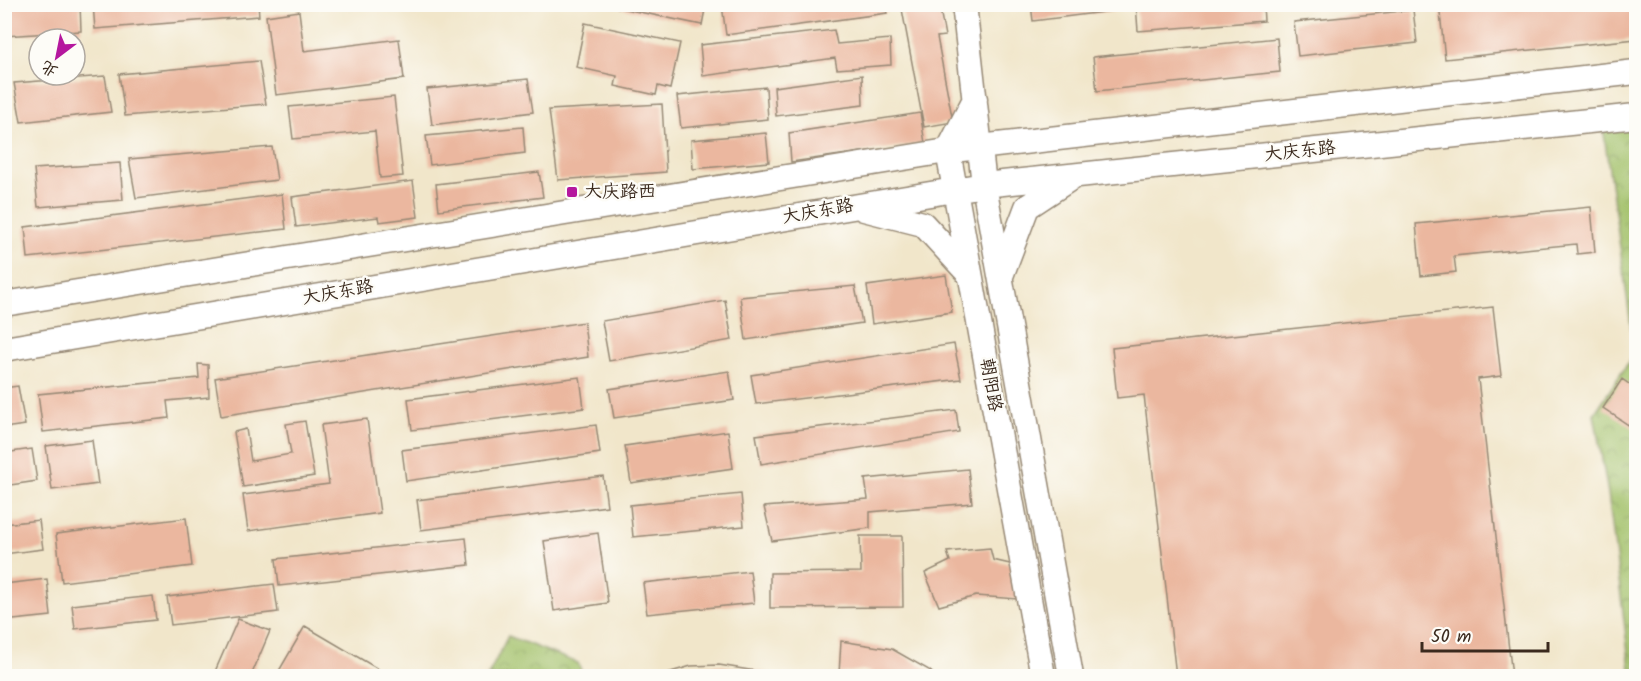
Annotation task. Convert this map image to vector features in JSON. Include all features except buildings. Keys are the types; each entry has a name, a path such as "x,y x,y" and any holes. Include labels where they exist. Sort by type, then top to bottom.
{"main road":[{"name":"朝阳路","path":"964,4 984,185 1071,676"},
{"path":"4,304 948,151 1636,72"},
{"path":"948,151 975,99"},
{"name":"大庆东路","path":"4,349 984,185 1636,116"},
{"name":"朝阳路","path":"948,151 1043,676"},
{"path":"1001,276 1027,207 1075,175"},
{"path":"853,206 923,224 969,274"}],"green space":[{"path":"1636,116 1636,676 1631,676 1608,493 1594,414 1635,353 1602,120"},
{"path":"508,636 578,663 583,676 488,676"}],"place":[{"name":"大庆路西","path":"572,192"}]}
